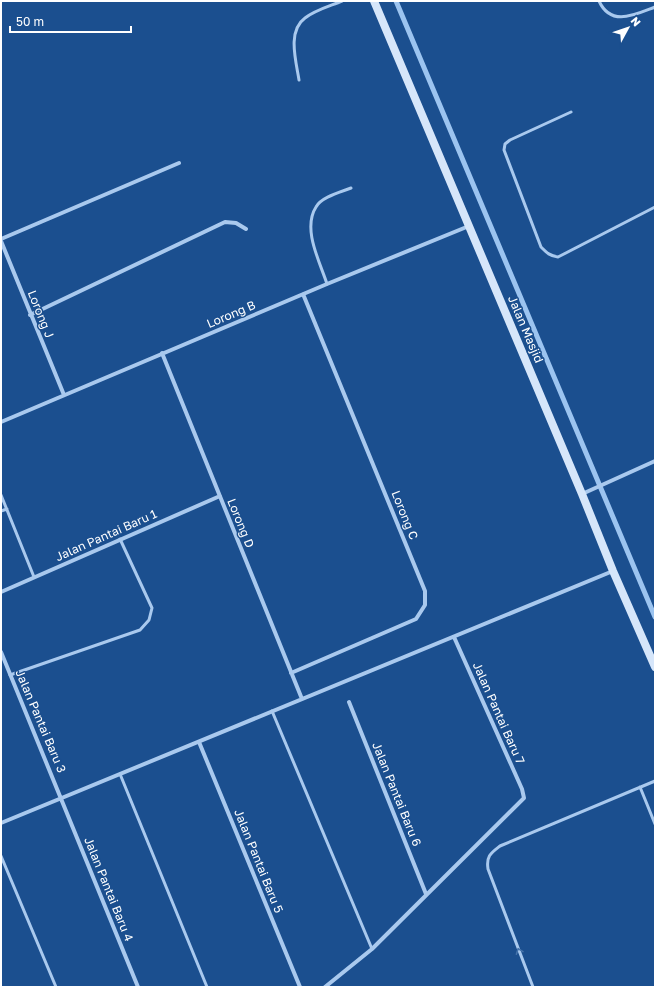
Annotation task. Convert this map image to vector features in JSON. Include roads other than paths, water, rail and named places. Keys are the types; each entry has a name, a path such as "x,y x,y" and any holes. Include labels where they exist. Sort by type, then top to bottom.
{"street":[{"name":"Jalan Masjid","path":"374,1 582,494 613,572 655,667"},
{"path":"1,240 179,163"},
{"path":"30,316 225,222 236,223 246,229"},
{"name":"Lorong B","path":"1,422 162,353 469,226"},
{"name":"Lorong J","path":"1,240 30,316 64,395"},
{"name":"Lorong C","path":"291,672 416,619 425,605 426,591 303,294"},
{"name":"Lorong D","path":"162,353 302,699"},
{"path":"582,494 612,479 655,461"},
{"name":"Jalan Pantai Baru 1","path":"1,592 220,496"},
{"path":"1,823 613,572"},
{"name":"Jalan Pantai Baru 7","path":"426,894 521,804 524,798 522,790 454,637"},
{"name":"Jalan Pantai Baru 3","path":"1,652 62,798"},
{"name":"Jalan Pantai Baru 6","path":"349,702 426,894"},
{"name":"Jalan Pantai Baru 5","path":"199,742 300,987"},
{"name":"Jalan Pantai Baru 4","path":"62,798 138,987"},
{"path":"325,987 372,949 426,894"}],"lane":[{"path":"300,80 294,55 295,31 306,17 342,1"},
{"path":"599,1 609,14 620,18 655,7"},
{"path":"571,112 510,140 505,144 504,150 507,158 541,247 546,253 551,256 558,257 655,207"},
{"path":"327,284 312,239 311,224 316,206 325,198 351,188"},
{"path":"1,495 34,577"},
{"path":"1,511 7,509"},
{"path":"10,675 140,630 149,620 152,608 120,539"},
{"path":"272,711 372,949"},
{"path":"120,774 207,987"},
{"path":"533,987 488,869 487,860 490,854 500,846 655,781"},
{"path":"640,787 655,824"},
{"path":"1,856 56,987"}],"waterway":[{"path":"396,1 655,617"}]}
